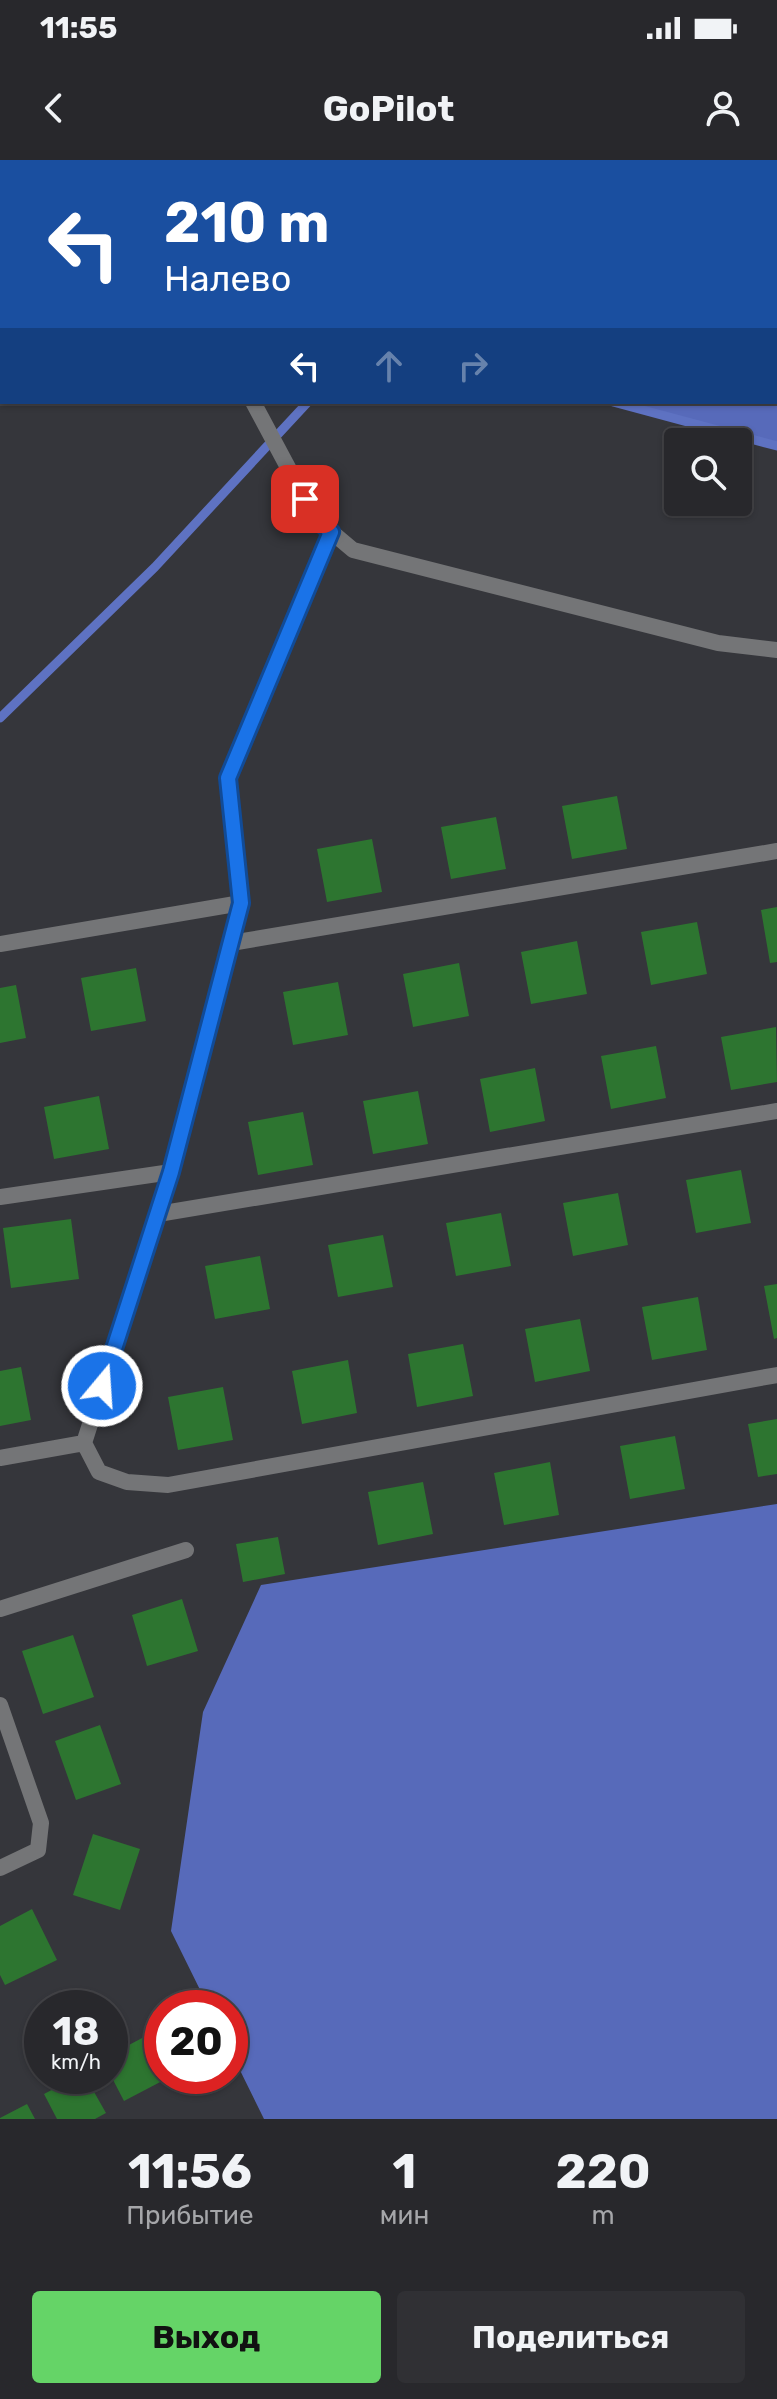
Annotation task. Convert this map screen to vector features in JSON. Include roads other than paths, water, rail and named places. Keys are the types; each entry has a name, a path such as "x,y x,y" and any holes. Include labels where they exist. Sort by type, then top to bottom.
{"lane":[{"path":"254,404 315,518 353,550 718,643 777,650"},
{"path":"331,532 228,778 241,903 171,1172 84,1443 99,1472 127,1482 168,1485 777,1375"},
{"path":"231,943 777,851"},
{"path":"0,944 241,903"},
{"path":"158,1214 777,1111"},
{"path":"0,1197 171,1172"},
{"path":"0,1458 84,1443"},
{"path":"0,1609 186,1550"},
{"path":"0,1705 41,1823 38,1850 0,1868"}],"waterway":[{"path":"0,718 155,567 306,404"},
{"path":"620,404 777,446"}]}
